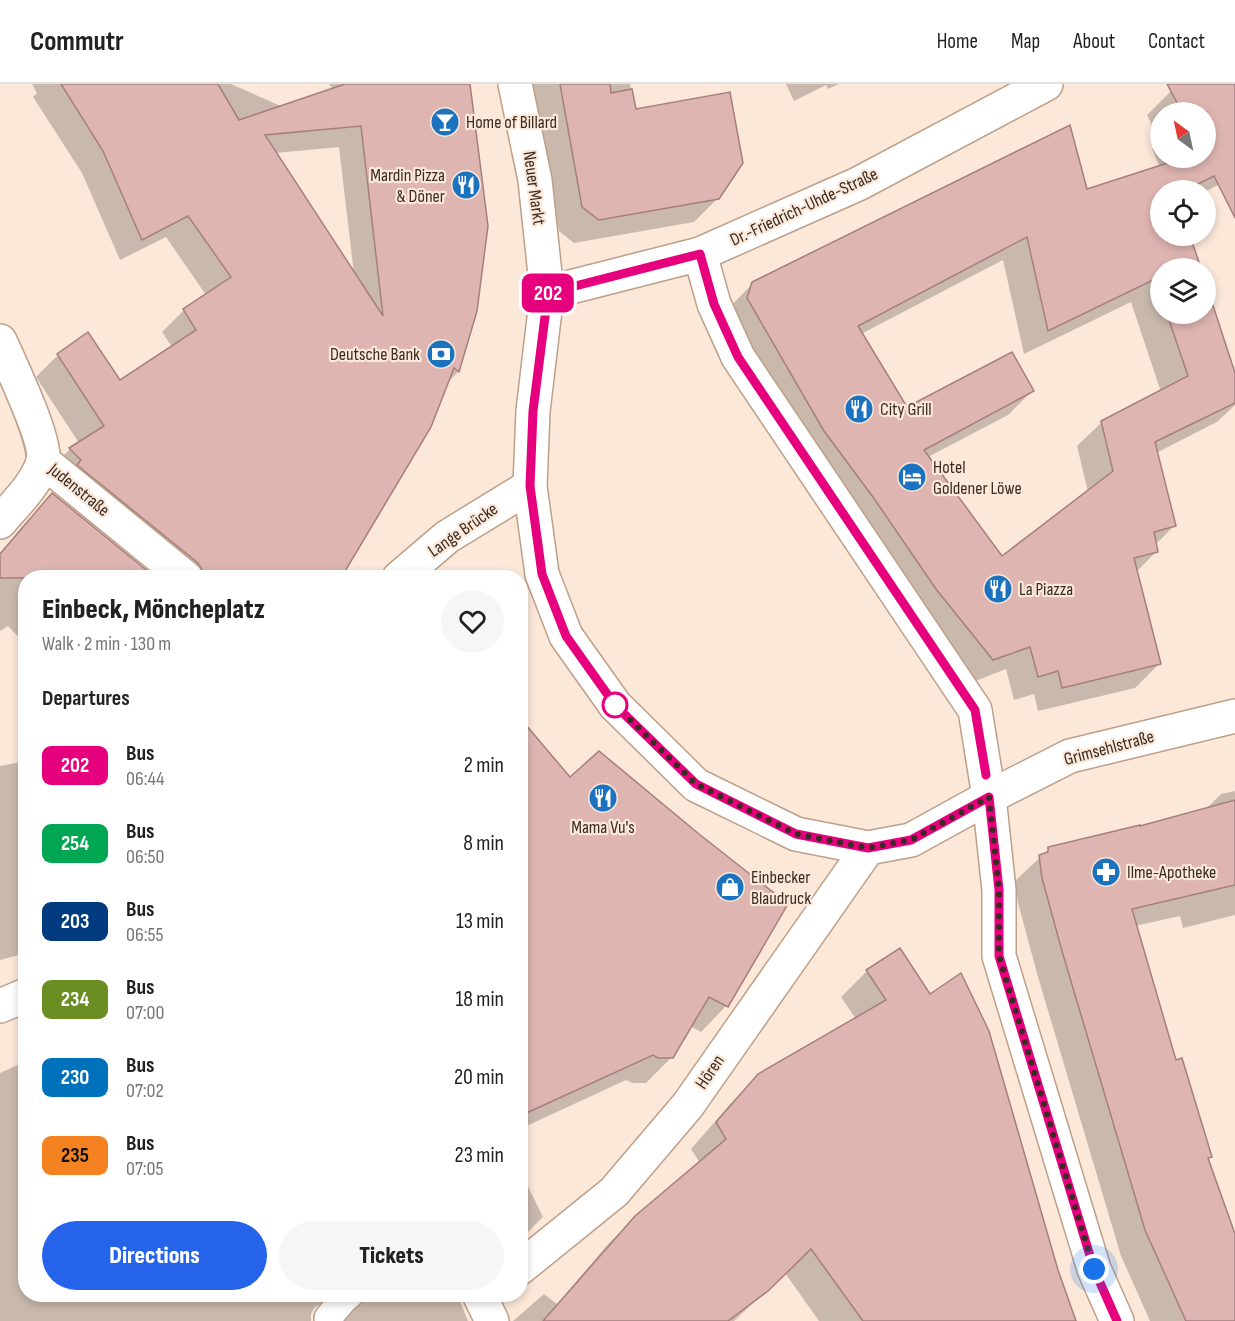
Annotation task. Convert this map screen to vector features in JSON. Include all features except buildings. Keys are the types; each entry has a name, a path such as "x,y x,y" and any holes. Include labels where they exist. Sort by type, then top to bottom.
{"street":[{"name":"Neuer Markt","path":"515,84 535,180 548,293 533,411 530,486 542,574 566,636 615,705 696,784 796,834 868,848"},
{"name":"Dr.-Friedrich-Uhde-Straße","path":"548,293 700,254 858,184 1046,84"},
{"path":"700,254 714,304 738,357 975,710 989,797 999,890 999,956 1094,1269 1117,1321"},
{"name":"Judenstraße","path":"0,342 36,425 44,461 176,570"},
{"path":"0,522 28,489 44,461"},
{"name":"Lange Brücke","path":"408,570 447,537 530,486"},
{"name":"Grimsehlstraße","path":"868,848 911,840 1070,756 1235,716"},
{"name":"Hören","path":"528,1262 614,1192 687,1105 868,848"},
{"path":"0,1006 18,998"}],"lane":[{"path":"328,1318 341,1302"}],"bus line":[{"name":"202","path":"986,775 975,710 738,357 714,304 700,254 548,293 533,411 530,486 542,574 566,636 615,705 696,784 796,834 868,848 911,840 989,797 999,890 999,956 1094,1269 1117,1321"}],"place":[{"name":"Home of Billard","path":"445,122"},
{"name":"Mardin Pizza & Döner","path":"466,185"},
{"name":"Deutsche Bank","path":"441,354"},
{"name":"City Grill","path":"859,409"},
{"name":"Hotel Goldener Löwe","path":"912,477"},
{"name":"La Piazza","path":"998,589"},
{"name":"Mama Vu's","path":"603,798"},
{"name":"Ilme-Apotheke","path":"1106,872"},
{"name":"Einbecker Blaudruck","path":"730,887"}],"route":[{"path":"615,705 696,784 796,834 868,848 911,840 989,797 999,890 999,956 1094,1269"}]}
